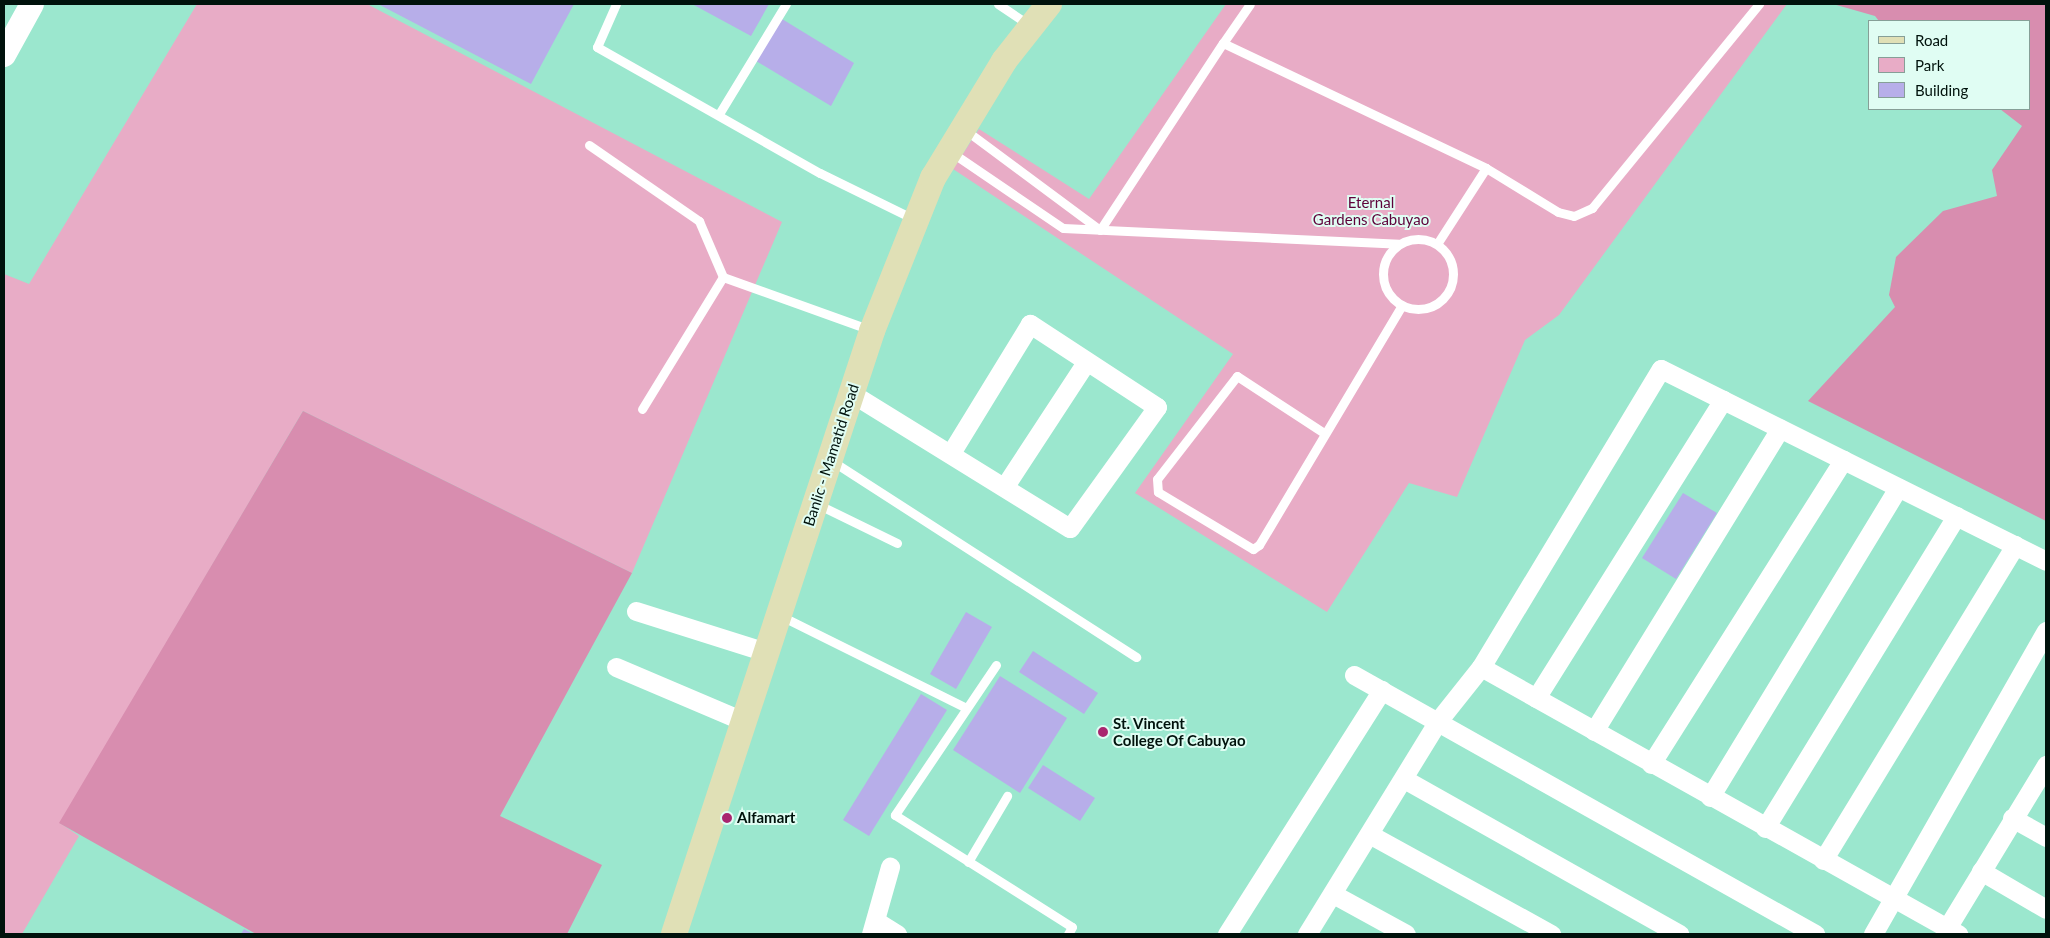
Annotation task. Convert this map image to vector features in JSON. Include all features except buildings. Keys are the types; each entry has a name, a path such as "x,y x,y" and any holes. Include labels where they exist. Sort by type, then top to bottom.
{"main road":[{"name":"Banlic - Mamatid Road","path":"674,934 872,331 916,220 933,178 1031,26 1049,4"}],"street":[{"path":"4,55 10,28 32,4"},
{"path":"851,393 1005,486 1070,528 1157,407 1030,324 951,453"},
{"path":"1005,486 1086,362"},
{"path":"1307,934 1438,721 1481,667 1661,369 2046,561"},
{"path":"1536,698 1723,400"},
{"path":"1594,731 1780,429"},
{"path":"1651,764 1843,460"},
{"path":"1710,797 1898,488"},
{"path":"1765,828 1956,516"},
{"path":"1823,860 2015,545"},
{"path":"636,611 766,652"},
{"path":"1872,934 2046,631"},
{"path":"616,667 743,721"},
{"path":"1481,667 1765,828 1952,931 1980,871 2012,818 2044,774"},
{"path":"1354,675 1438,721 1794,929 1814,934"},
{"path":"1227,934 1382,690"},
{"path":"1404,779 1679,934"},
{"path":"2012,818 2046,837"},
{"path":"1369,834 1550,934"},
{"path":"890,867 874,928 897,934"},
{"path":"1980,871 2046,909"},
{"path":"1333,894 1406,934"}],"lane":[{"path":"616,4 598,47 820,173 916,220"},
{"path":"718,114 786,4"},
{"path":"998,4 1031,26"},
{"path":"1100,230 1250,4"},
{"path":"1223,42 1486,168 1558,212 1574,216 1592,208 1759,4"},
{"path":"964,129 1100,230"},
{"path":"589,145 699,221 723,277 872,331"},
{"path":"950,152 1063,228 1399,244 1418,239 1437,244 1452,268 1447,293 1427,308 1402,305 1388,293 1383,276 1386,258 1399,244"},
{"path":"1437,244 1486,168"},
{"path":"642,409 723,277"},
{"path":"1324,433 1237,376 1157,479 1158,492 1253,549 1264,540 1324,433 1402,305"},
{"path":"830,459 1136,657"},
{"path":"815,503 897,543"},
{"path":"778,614 966,708"},
{"path":"996,665 895,815 1072,927 1068,934"},
{"path":"968,862 1008,796"}],"green space":[{"path":"197,4 367,4 782,222 632,573 303,411 60,823 79,836 22,934 4,934 4,274 29,284"},
{"name":"Eternal Gardens Cabuyao","path":"1226,4 1787,4 1559,315 1525,340 1457,497 1409,483 1327,612 1135,493 1233,354 953,169 979,129 1089,199"}],"shaded area":[{"path":"1833,4 2046,4 2046,521 1808,401 1895,307 1889,295 1896,257 1943,211 1997,196 1992,170 2022,126 2001,110 2030,110 2030,20 1878,20 1875,16"},
{"path":"303,411 632,573 500,816 602,865 567,934 256,934 59,823"}],"place":[{"name":"St. Vincent College Of Cabuyao","path":"1103,732"},
{"name":"Alfamart","path":"727,818"}]}
